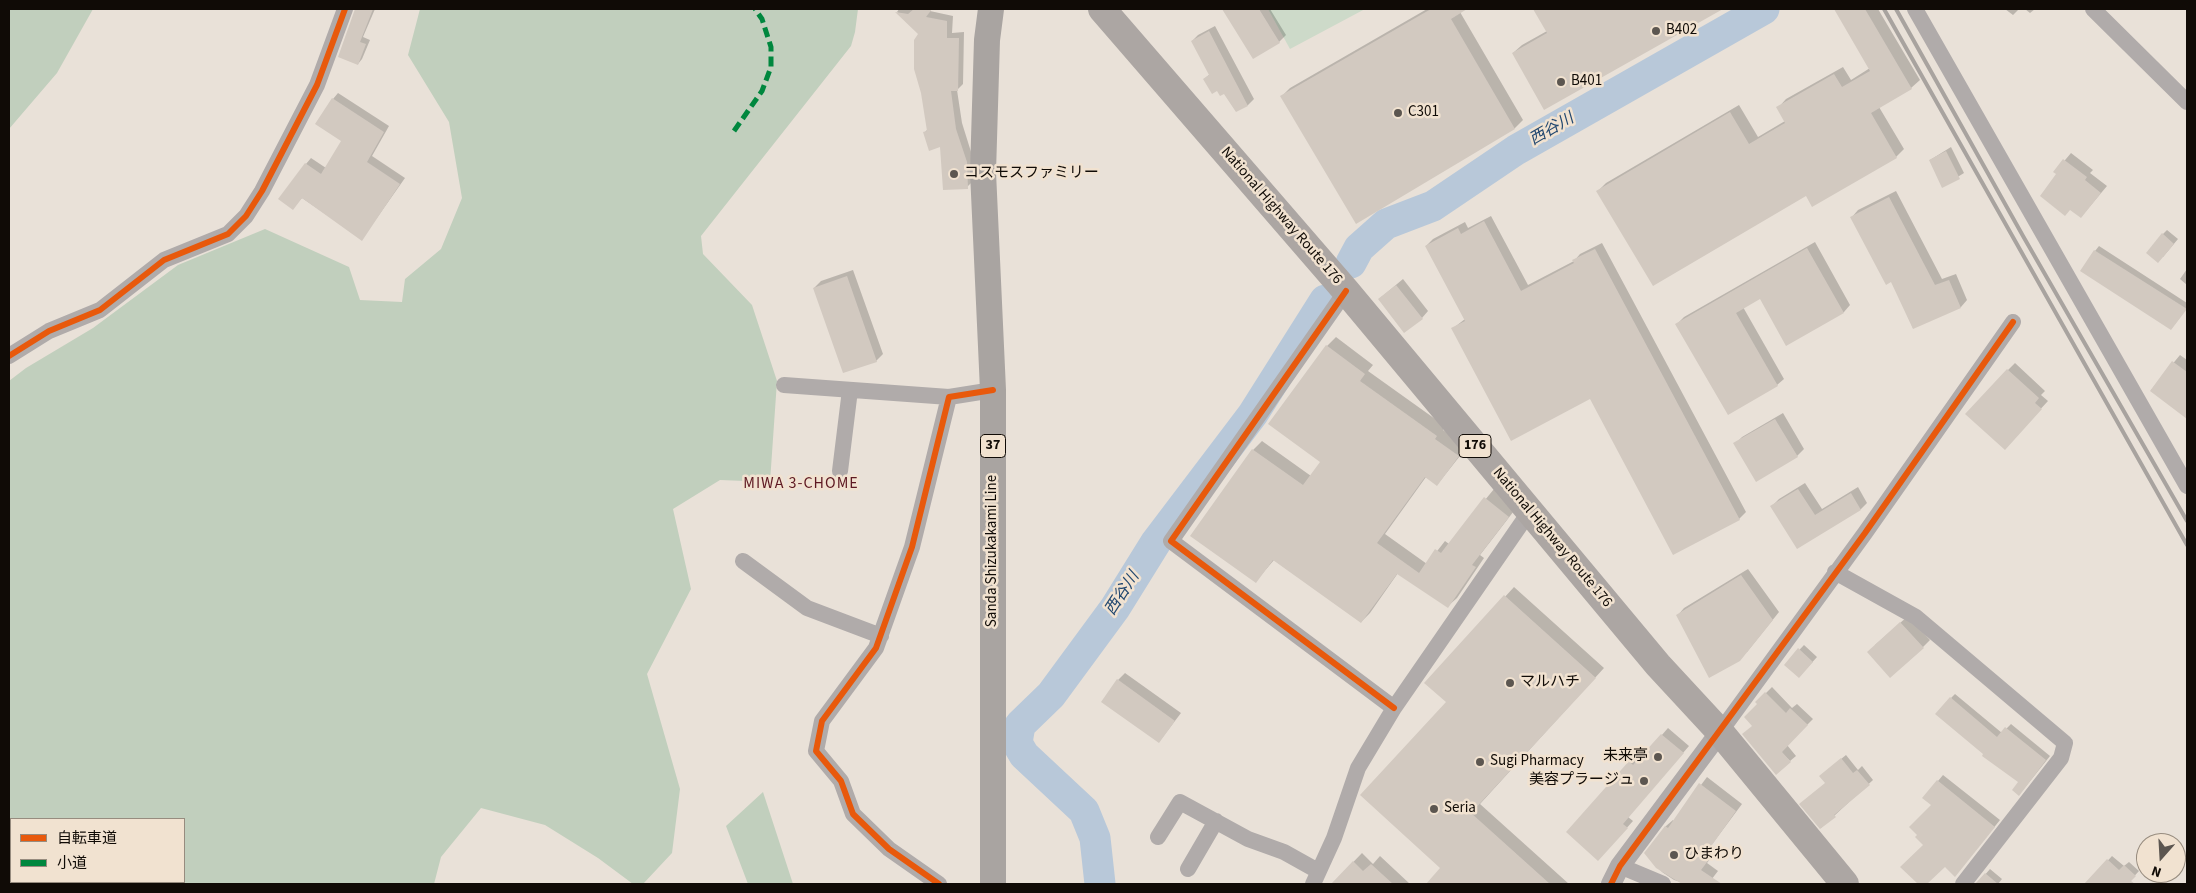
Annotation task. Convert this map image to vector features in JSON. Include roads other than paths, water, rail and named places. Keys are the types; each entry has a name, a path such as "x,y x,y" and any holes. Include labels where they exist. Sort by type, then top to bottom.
{"highway":[{"name":"National Highway Route 176","path":"1102,9 1346,291 1658,665 1720,732 1845,884"}],"main road":[{"name":"Sanda Shizukakami Line","path":"991,9 987,40 983,172 993,390 993,884"}],"street":[{"path":"9,356 49,330 100,310 164,260 228,234 246,216 262,191 317,85 345,9"},
{"path":"1915,9 2187,486"},
{"path":"2093,9 2187,102"},
{"path":"1346,291 1171,541 1394,708"},
{"path":"1611,884 1620,866 1865,533 2013,322"},
{"path":"784,385 949,397 993,390"},
{"path":"840,471 850,390"},
{"path":"939,884 889,849 853,814 841,781 816,751 822,721 876,648 912,547 949,397"},
{"path":"1158,837 1180,802 1248,838 1284,852 1316,878 1334,838 1358,768 1394,708 1530,511"},
{"path":"743,561 807,608 880,636"},
{"path":"1835,572 1916,617 2065,743 2061,758 1963,884"},
{"path":"1188,869 1216,821"},
{"path":"1620,866 1662,884"}],"waterway":[{"name":"西谷川","path":"1351,263 1359,248 1386,224 1433,206 1516,150 1764,9"},
{"name":"西谷川","path":"1100,884 1095,838 1084,811 1024,755 1017,743 1020,725 1051,695 1115,608 1156,542 1253,414 1325,300"}],"railway":[{"path":"1884,9 2187,545"},
{"path":"1896,9 2023,236 2187,521"}],"place":[{"name":"B402","path":"1656,31"},
{"name":"B401","path":"1561,82"},
{"name":"C301","path":"1398,113"},
{"name":"コスモスファミリー","path":"954,174"},
{"name":"マルハチ","path":"1510,683"},
{"name":"未来亭","path":"1658,757"},
{"name":"Sugi Pharmacy","path":"1480,762"},
{"name":"美容プラージュ","path":"1644,781"},
{"name":"Seria","path":"1434,809"},
{"name":"ひまわり","path":"1674,855"}],"district":[{"name":"MIWA 3-CHOME","path":"801,484"}]}
